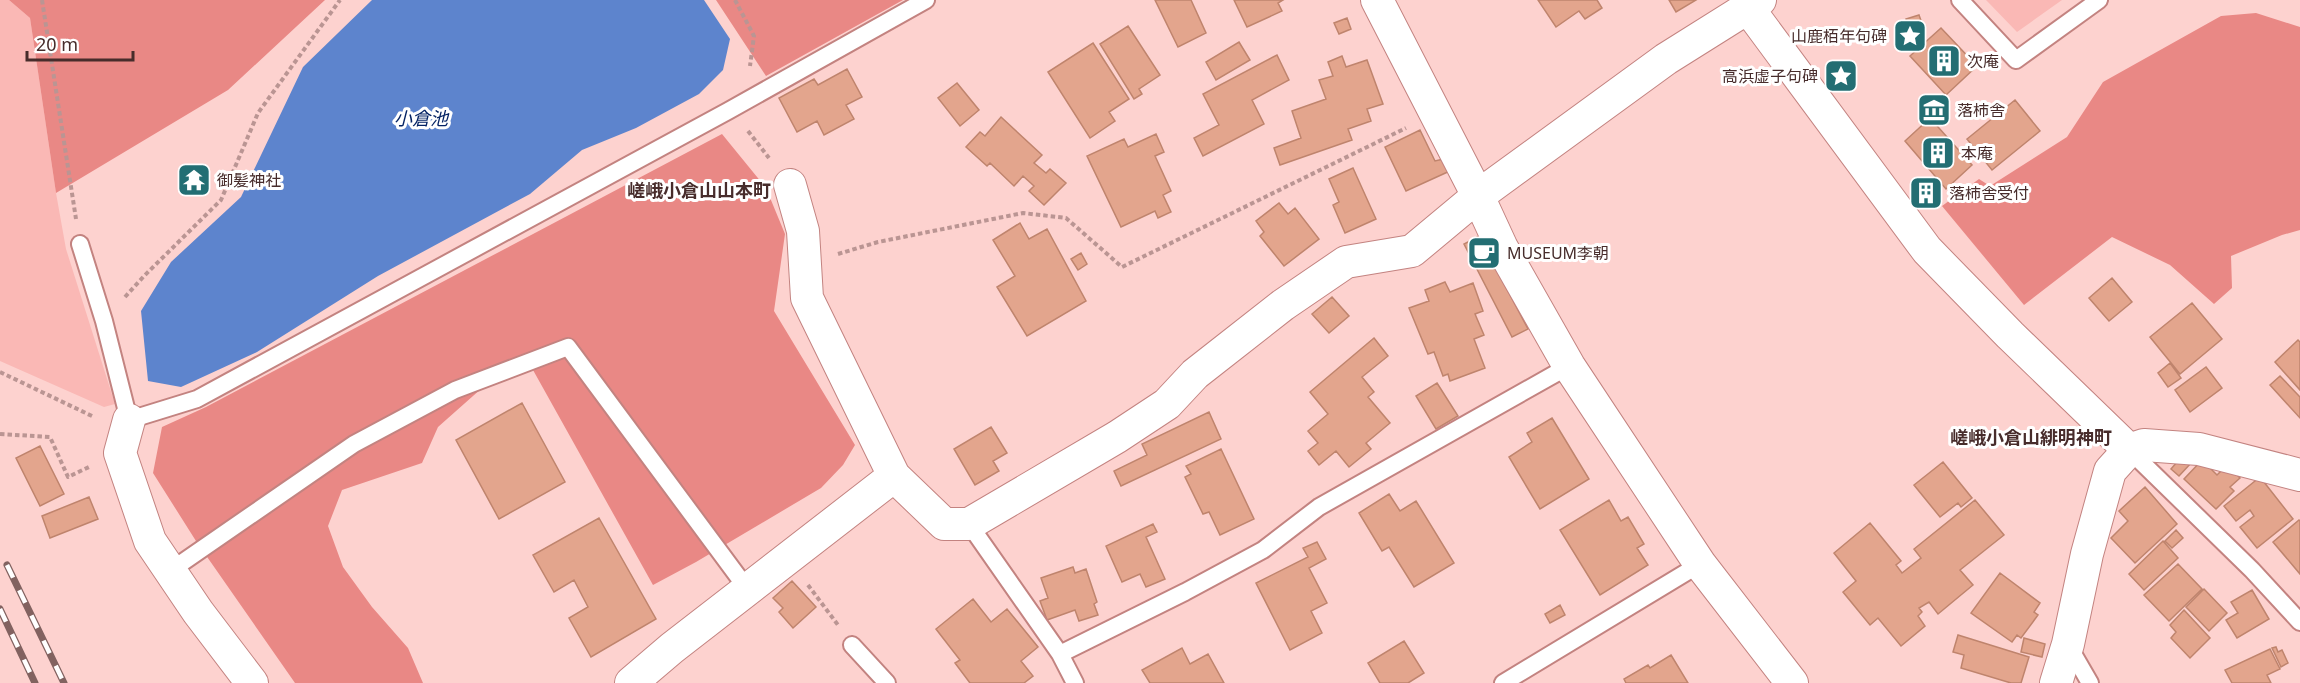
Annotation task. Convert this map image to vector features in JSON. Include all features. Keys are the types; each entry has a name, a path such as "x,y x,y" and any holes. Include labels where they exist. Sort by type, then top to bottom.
{"street":[{"path":"1377,0 1479,196 1502,248 1569,366 1700,564 1792,683"},
{"path":"790,184 802,231 807,298 894,476 944,524 969,525 1117,437 1167,404 1195,374 1283,304 1346,262 1412,251 1479,196 1666,59 1754,4 1927,250 2010,335 2129,450"},
{"path":"129,420 120,453 150,541 252,683"},
{"path":"2056,683 2068,644 2087,554 2110,471 2129,450 2144,445 2199,449 2300,475"},
{"path":"631,683 672,648 894,476"}],"lane":[{"path":"80,244 104,321 129,420 197,399 741,104 926,0"},
{"path":"1959,0 2016,60 2100,0"},
{"path":"170,571 354,444 455,390 568,347 748,590"},
{"path":"1060,654 1185,592 1263,550 1319,507 1569,366"},
{"path":"2129,450 2300,621"},
{"path":"969,525 1060,654 1075,683"},
{"path":"1503,683 1700,564"},
{"path":"2068,644 2090,683"},
{"path":"852,645 887,683"}],"path":[{"path":"42,0 80,244"},
{"path":"104,321 144,276 221,200 258,113 340,0"},
{"path":"735,0 754,36 752,63 738,88 741,104"},
{"path":"805,264 878,242 1023,213 1066,218 1122,267 1436,113"},
{"path":"741,123 790,184"},
{"path":"0,372 101,420 129,420"},
{"path":"0,434 50,437 68,477 120,453"},
{"path":"788,558 852,645"}],"shaded area":[{"path":"0,0 9,0 30,18 66,249 115,404 104,407 0,361"},
{"path":"9,0 325,0 228,90 56,193 30,18"},
{"path":"716,0 903,0 766,76"},
{"path":"1986,0 2062,0 2017,32"},
{"path":"2256,13 2300,27 2300,230 2231,256 2232,288 2214,304 2170,265 2112,237 2024,305 1942,206 1979,179 1990,186 2067,137 2103,82 2221,16"},
{"path":"722,134 766,188 785,234 774,311 855,445 843,465 821,488 653,585 533,370 482,388 438,427 422,463 342,490 328,526 343,567 372,607 408,648 423,683 295,683 196,541 153,473 162,427 206,407"}],"water":[{"name":"小倉池","path":"372,0 704,0 730,39 723,70 699,94 636,128 582,150 530,194 378,276 257,352 181,387 148,381 141,311 171,262 241,197 303,67"}],"building":[{"path":"1155,0 1191,0 1206,33 1178,47"},
{"path":"1234,0 1283,0 1278,3 1282,11 1247,27"},
{"path":"1538,0 1597,0 1602,8 1585,19 1579,11 1556,27"},
{"path":"1669,0 1696,0 1676,12"},
{"path":"1919,15 1924,29 1911,34 1906,19"},
{"path":"1347,18 1351,29 1339,34 1334,23"},
{"path":"1128,26 1160,75 1139,89 1142,94 1134,99 1100,44"},
{"name":"次庵","path":"1941,28 1977,66 1946,95 1910,56"},
{"path":"1239,42 1250,60 1216,80 1206,62"},
{"path":"1093,43 1129,99 1109,112 1115,121 1090,138 1048,72"},
{"path":"1277,55 1289,80 1252,100 1264,124 1203,156 1194,138 1219,125 1203,94"},
{"path":"1342,56 1346,67 1367,60 1383,104 1367,109 1371,121 1348,129 1352,140 1280,165 1274,148 1301,138 1292,111 1326,99 1319,80 1333,76 1328,62"},
{"path":"847,69 862,97 846,105 854,119 824,135 817,121 797,132 779,98 814,79 818,85"},
{"path":"957,83 979,110 960,126 938,98"},
{"path":"2015,100 2040,131 1992,170 1967,139"},
{"path":"1001,117 1042,155 1034,163 1046,173 1050,169 1066,183 1044,205 1029,191 1034,186 1023,176 1014,186 990,163 987,166 966,147 980,132 985,136"},
{"name":"本庵","path":"1930,118 1972,165 1946,189 1905,141"},
{"path":"1420,130 1435,161 1448,158 1452,170 1406,191 1385,147"},
{"path":"1156,134 1164,152 1155,156 1171,191 1163,195 1171,212 1158,218 1155,211 1121,227 1087,156 1124,139 1128,147"},
{"path":"1353,168 1376,219 1345,233 1333,205 1339,202 1329,179"},
{"name":"落柿舎受付","path":"1931,183 1938,191 1920,204 1913,195"},
{"path":"1279,203 1288,214 1295,208 1319,239 1284,266 1260,236 1264,232 1256,221"},
{"path":"1020,223 1029,239 1047,229 1086,301 1027,336 997,287 1015,276 993,240"},
{"path":"1479,236 1528,329 1512,337 1464,244"},
{"path":"1081,253 1087,264 1078,270 1071,259"},
{"path":"2112,278 2132,302 2109,321 2089,298"},
{"path":"1445,282 1450,292 1473,283 1483,311 1475,314 1484,335 1474,339 1485,368 1450,381 1448,374 1443,376 1434,352 1428,354 1409,308 1429,301 1425,290"},
{"path":"1332,297 1349,316 1329,333 1312,314"},
{"path":"2192,303 2222,339 2180,374 2150,337"},
{"path":"1374,338 1388,356 1362,377 1374,392 1368,397 1390,423 1366,443 1371,449 1349,467 1336,451 1319,465 1308,451 1318,443 1308,431 1328,414 1310,392"},
{"path":"2298,340 2300,342 2300,390 2275,362"},
{"path":"2170,363 2181,378 2168,387 2158,373"},
{"path":"2206,367 2222,388 2190,412 2175,390"},
{"path":"2280,376 2300,397 2300,418 2270,385"},
{"path":"1437,383 1458,416 1436,429 1416,396"},
{"path":"522,403 565,482 499,519 456,440"},
{"path":"1209,412 1221,439 1121,486 1114,471 1147,455 1142,444"},
{"path":"1552,418 1589,479 1540,509 1509,457 1532,442 1527,433"},
{"path":"991,427 1007,453 993,461 999,471 975,485 954,449"},
{"path":"40,446 64,494 40,506 16,458"},
{"path":"1221,449 1254,519 1220,535 1209,512 1203,514 1185,477 1191,474 1186,466"},
{"path":"2184,454 2192,462 2179,476 2171,469"},
{"path":"2202,460 2217,475 2227,465 2240,478 2230,487 2234,491 2216,509 2184,479"},
{"path":"1943,462 1972,498 1961,507 1958,503 1940,517 1914,485"},
{"path":"2260,477 2293,519 2257,548 2240,527 2254,516 2250,510 2236,521 2224,506"},
{"path":"2145,487 2177,524 2135,563 2111,538 2128,521 2119,511"},
{"path":"1389,494 1400,511 1416,501 1454,563 1414,587 1389,547 1382,551 1359,513"},
{"path":"89,497 98,519 50,538 42,516"},
{"path":"1609,500 1621,521 1628,517 1644,544 1637,548 1648,565 1600,595 1560,530"},
{"path":"1975,500 2004,535 1960,570 1973,585 1938,614 1929,602 1919,608 1922,612 1918,616 1925,626 1901,646 1878,618 1870,625 1843,592 1856,581 1834,553 1870,523 1901,561 1896,565 1902,573 1921,558 1914,549"},
{"path":"599,518 656,619 591,657 569,618 588,607 574,580 554,592 533,555"},
{"path":"2300,521 2300,574 2273,542"},
{"path":"1153,524 1157,532 1146,537 1165,579 1146,587 1140,574 1122,582 1106,546"},
{"path":"2176,530 2183,538 2172,548 2165,541"},
{"path":"2163,541 2178,558 2144,590 2129,574"},
{"path":"1317,542 1326,559 1309,568 1327,603 1311,611 1322,633 1290,650 1256,583 1308,557 1303,548"},
{"path":"2178,564 2202,589 2169,621 2144,595"},
{"path":"1073,567 1075,573 1086,569 1097,602 1094,604 1098,615 1079,621 1075,610 1047,620 1040,601 1048,598 1041,578"},
{"path":"2000,573 2040,603 2034,612 2038,615 2021,638 2017,635 2012,642 1971,613"},
{"path":"792,581 816,607 793,628 779,612 783,608 773,598"},
{"path":"2204,589 2227,613 2209,631 2186,607"},
{"path":"2252,590 2269,619 2237,638 2226,620 2238,613 2231,602"},
{"path":"973,599 991,622 1007,609 1038,647 1021,661 1033,676 1024,683 970,683 955,663 960,660 936,629"},
{"path":"1560,605 1565,615 1550,623 1545,614"},
{"path":"2184,610 2210,638 2190,658 2171,638 2176,632 2170,625"},
{"path":"1958,635 2029,657 2021,683 2011,683 1961,668 1964,655 1953,652"},
{"path":"2024,638 2045,644 2042,657 2021,652"},
{"path":"1404,641 1424,673 1408,683 1380,683 1368,663"},
{"path":"2276,647 2278,652 2282,650 2288,663 2281,667 2272,648"},
{"path":"1182,648 1190,664 1208,654 1224,683 1150,683 1142,670"},
{"path":"2270,649 2280,669 2267,675 2271,683 2232,683 2225,670"},
{"path":"1671,655 1688,683 1626,683 1624,679 1648,665 1650,668"}],"railway":[{"path":"7,565 64,683"},
{"path":"0,609 35,683"}],"place":[{"name":"⼭⿅栢年句碑","path":"1910,36"},
{"name":"次庵","path":"1944,61"},
{"name":"⾼浜虚⼦句碑","path":"1841,76"},
{"name":"落柿舎","path":"1934,110"},
{"name":"本庵","path":"1938,153"},
{"name":"御髪神社","path":"194,180"},
{"name":"落柿舎受付","path":"1926,193"},
{"name":"MUSEUM李朝","path":"1484,253"}],"district":[{"name":"嵯峨小倉山山本町","path":"699,191"},
{"name":"嵯峨小倉山緋明神町","path":"2031,438"}]}
